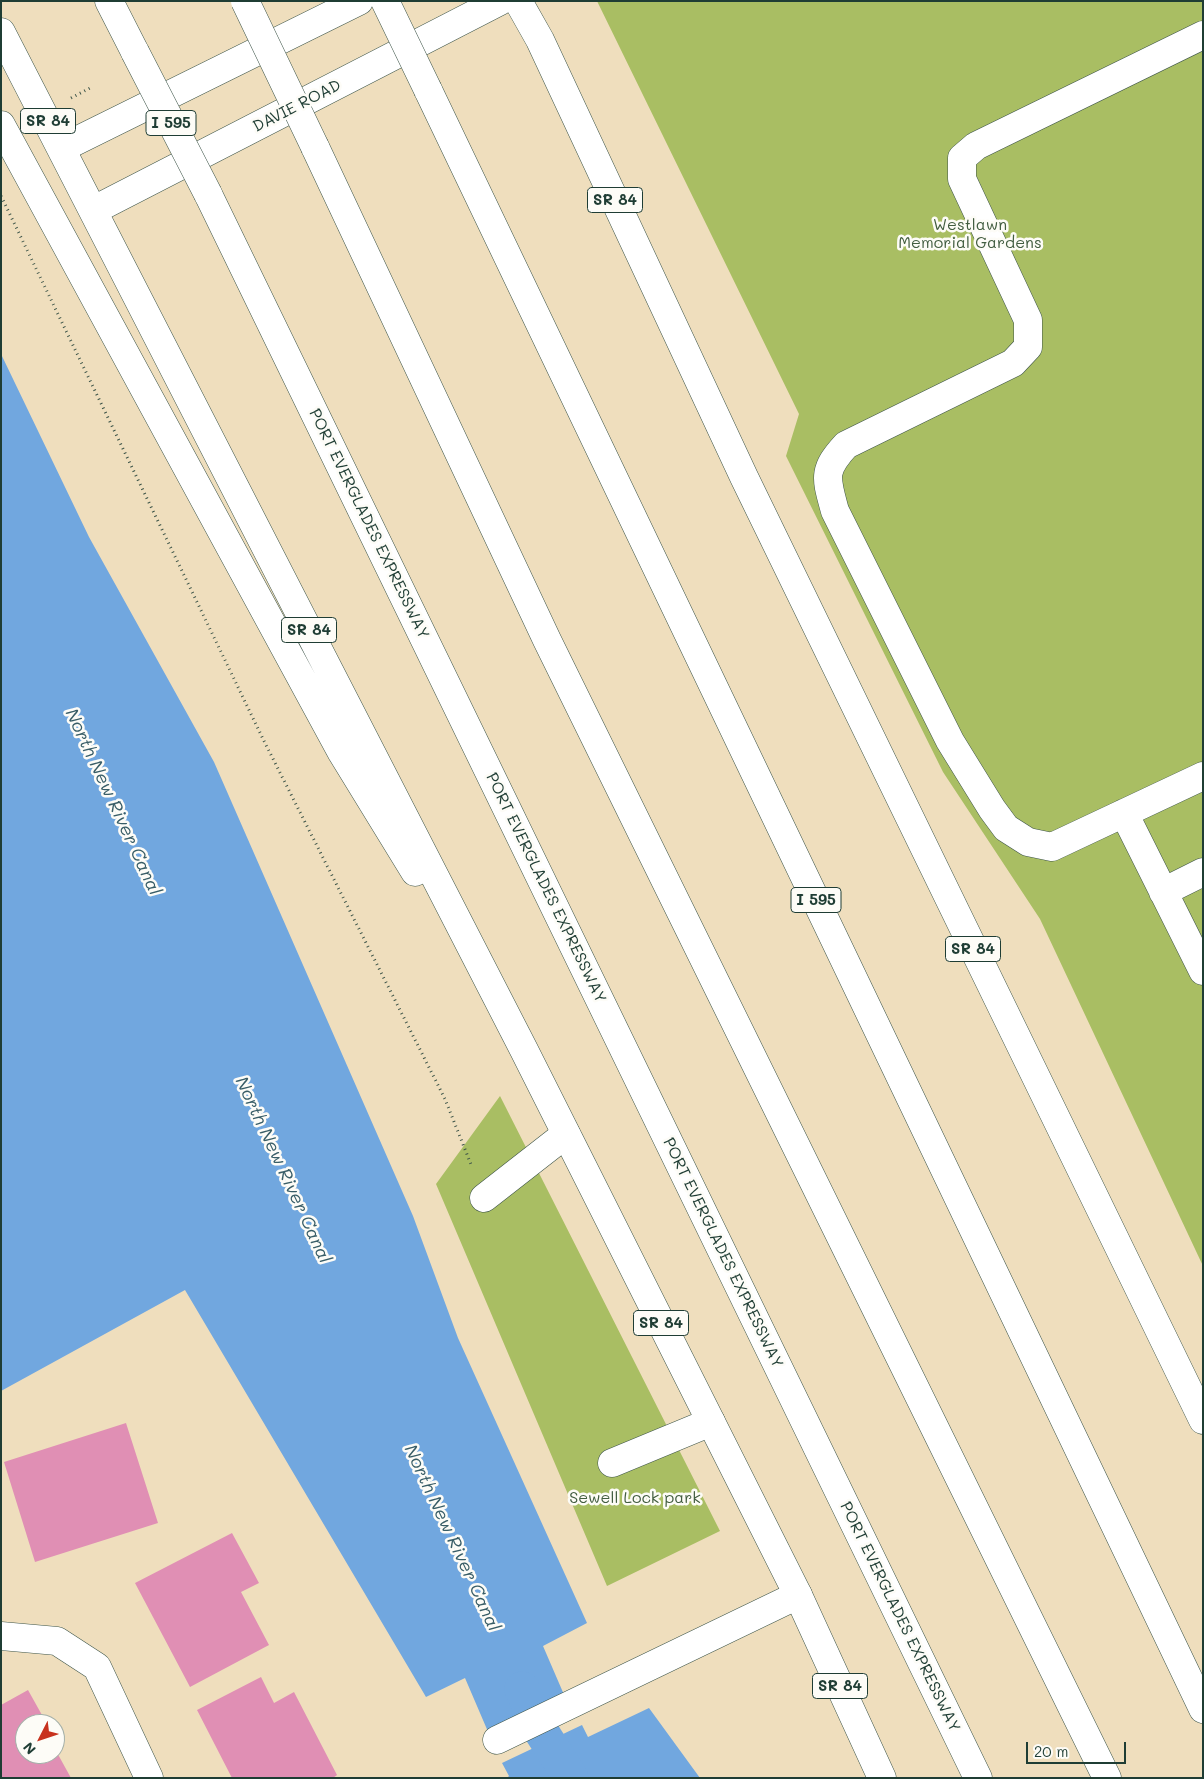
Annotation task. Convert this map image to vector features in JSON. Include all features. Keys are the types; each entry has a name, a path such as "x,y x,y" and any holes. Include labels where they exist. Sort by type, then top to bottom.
{"main road":[{"name":"PORT EVERGLADES EXPRESSWAY","path":"109,1 208,194 978,1778"},
{"path":"245,1 547,640 1107,1778"},
{"path":"62,148 359,1"},
{"name":"I 595","path":"385,1 1203,1710"},
{"name":"DAVIE ROAD","path":"94,210 500,1"},
{"name":"SR 84","path":"518,1 532,24 744,477 1203,1420"},
{"name":"SR 84","path":"1,32 524,1050 798,1595 882,1778"},
{"path":"1203,35 976,146 962,158 962,179 1028,320 1028,347 1013,363 846,445 831,461 827,481 835,511 950,741 1006,828 1028,842 1052,847 1203,776"},
{"path":"1,125 342,753 524,1050"},
{"path":"1124,813 1203,971"},
{"path":"1163,892 1203,872"},
{"path":"484,1198 566,1134"},
{"path":"612,1463 711,1422"},
{"path":"497,1740 798,1595"},
{"path":"1,1636 4,1634 57,1641 97,1667 150,1778"}],"path":[{"path":"1,196 265,743 445,1099 484,1198"}],"green space":[{"name":"Westlawn Memorial Gardens","path":"597,1 1203,1 1203,1266 1040,919 943,772 786,456 799,414"},
{"name":"Sewell Lock park","path":"500,1096 720,1531 607,1586 436,1184"}],"water":[{"path":"1,354 89,537 214,762 413,1216 458,1338 587,1623 543,1646 565,1697 489,1734 465,1678 426,1697 185,1290 1,1391"},
{"path":"649,1708 700,1778 507,1778 509,1776 502,1763 582,1725 588,1737"}],"building":[{"path":"126,1423 158,1523 35,1562 4,1462"},
{"path":"232,1533 259,1583 241,1592 269,1645 190,1687 135,1583"},
{"path":"261,1677 274,1703 294,1692 337,1775 333,1778 232,1778 197,1710"},
{"path":"28,1690 41,1714 15,1714 15,1764 63,1764 71,1778 1,1778 1,1705"}],"waterway":[{"name":"North New River Canal","path":"522,1689 539,1728 571,1778"}]}
